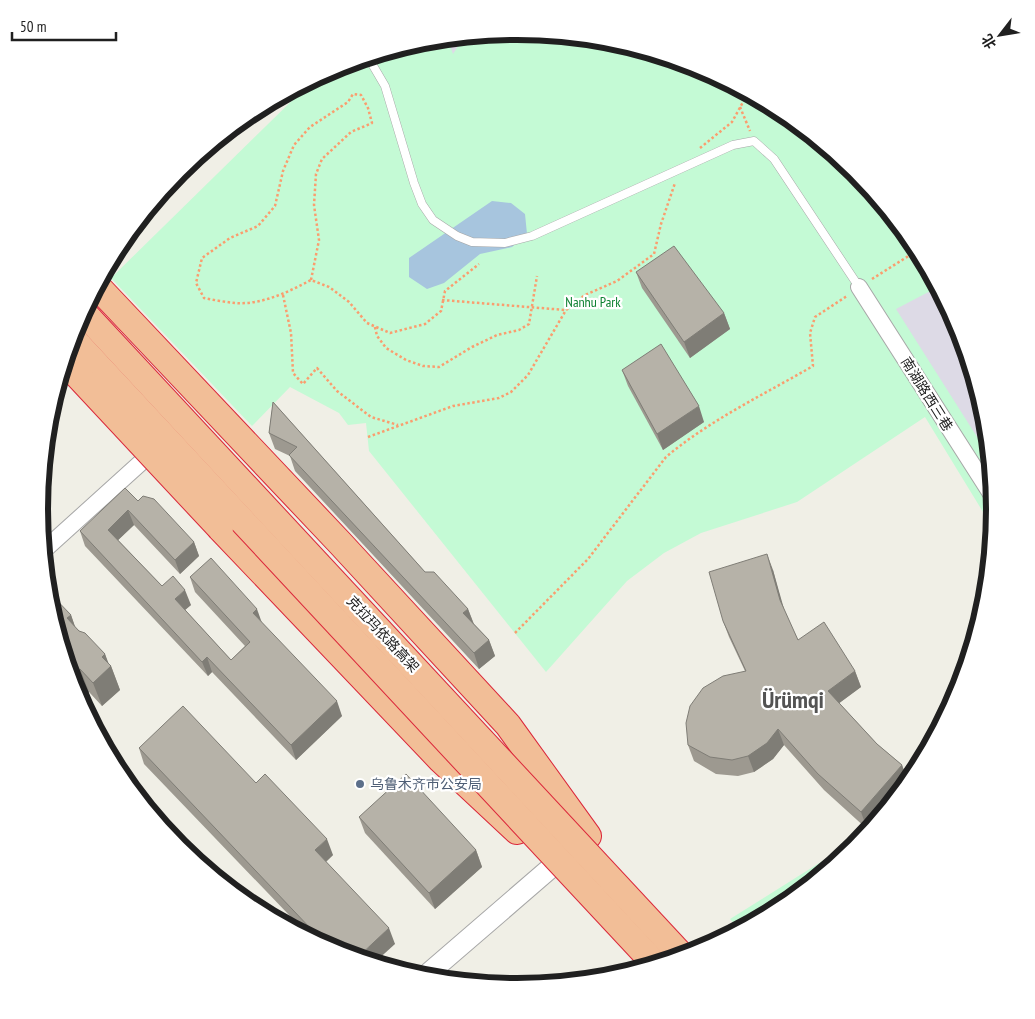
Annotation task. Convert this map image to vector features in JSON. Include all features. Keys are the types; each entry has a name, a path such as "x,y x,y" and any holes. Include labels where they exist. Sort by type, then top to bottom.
{"highway":[{"path":"102,291 340,543 508,725 588,836"},
{"name":"克拉玛依路高架","path":"89,318 678,950"},
{"name":"克拉玛依路高架","path":"78,345 651,959"},
{"path":"70,368 440,760 553,864"}],"street":[{"name":"南湖路西三巷","path":"859,288 986,486"},
{"path":"49,544 171,435"},
{"path":"431,971 553,864 588,836"}],"lane":[{"path":"372,64 385,86 422,204 433,220 457,236 472,242 505,243 532,236 733,145 754,141 774,159 859,288"}],"path":[{"path":"311,280 319,240 314,204 316,174 322,159 351,132 372,123 368,108 361,96 353,94 348,102 310,127 294,145 283,170 275,206 258,226 230,238 202,258 196,283 204,298 237,303 262,300 283,295 311,280 329,287 349,302 367,323 390,332 425,324 441,311 444,291 479,264"},
{"path":"368,436 453,406 499,398 511,392 528,375 566,310 585,295 617,281 654,254 661,224 681,168 704,144 732,122 745,99"},
{"path":"740,107 754,141"},
{"path":"515,634 588,559 666,458 681,444 712,424 813,366 810,333 815,317 911,254"},
{"path":"375,326 377,336 386,348 406,360 422,366 439,367 472,347 497,335 519,330 529,324 537,276"},
{"path":"283,295 291,333 292,372 303,384 317,368 337,391 371,417 400,425"},
{"path":"442,300 566,310"}],"green space":[{"name":"Nanhu Park","path":"518,40 579,44 639,56 668,65 725,88 778,119 827,157 870,200 890,224 908,249 939,302 962,359 971,388 983,448 987,518 925,417 797,502 701,533 664,553 627,581 546,672 369,451 366,423 348,425 339,413 290,387 252,426 111,278 298,95 338,76 396,56 456,44 487,41"},
{"path":"839,850 803,882 778,900 736,925 730,919"}],"shaded area":[{"path":"460,44 453,54 450,45"},
{"path":"932,290 962,359 971,388 983,446 896,309"}],"water":[{"path":"492,201 511,203 525,214 527,234 512,247 480,254 444,283 427,289 409,277 409,258"}],"building":[{"path":"674,246 724,313 684,342 636,272"},
{"path":"661,344 699,406 657,434 622,370"},
{"path":"273,402 425,572 434,572 468,609 463,613 489,640 474,653 289,455 297,447 269,433"},
{"path":"125,488 138,501 143,496 154,499 194,542 175,560 128,510 108,530 162,586 173,576 185,590 175,599 231,660 250,642 190,577 211,558 257,609 253,613 337,701 291,745 207,657 202,662 80,531"},
{"path":"767,554 780,600 798,640 824,622 855,671 828,691 877,744 902,765 861,812 818,774 778,729 767,743 748,756 732,760 710,757 688,745 686,723 690,706 703,688 723,676 746,671 723,621 709,572"},
{"path":"57,600 71,615 67,618 105,654 102,657 111,666 93,683 80,669 77,671 73,660"},
{"path":"183,706 256,783 265,774 327,839 315,850 389,928 363,952 315,933 139,748"},
{"path":"406,774 476,850 429,893 359,817"}],"place":[{"name":"乌鲁木齐市公安局","path":"360,784"}],"district":[{"name":"Ürümqi","path":"793,699"}]}
